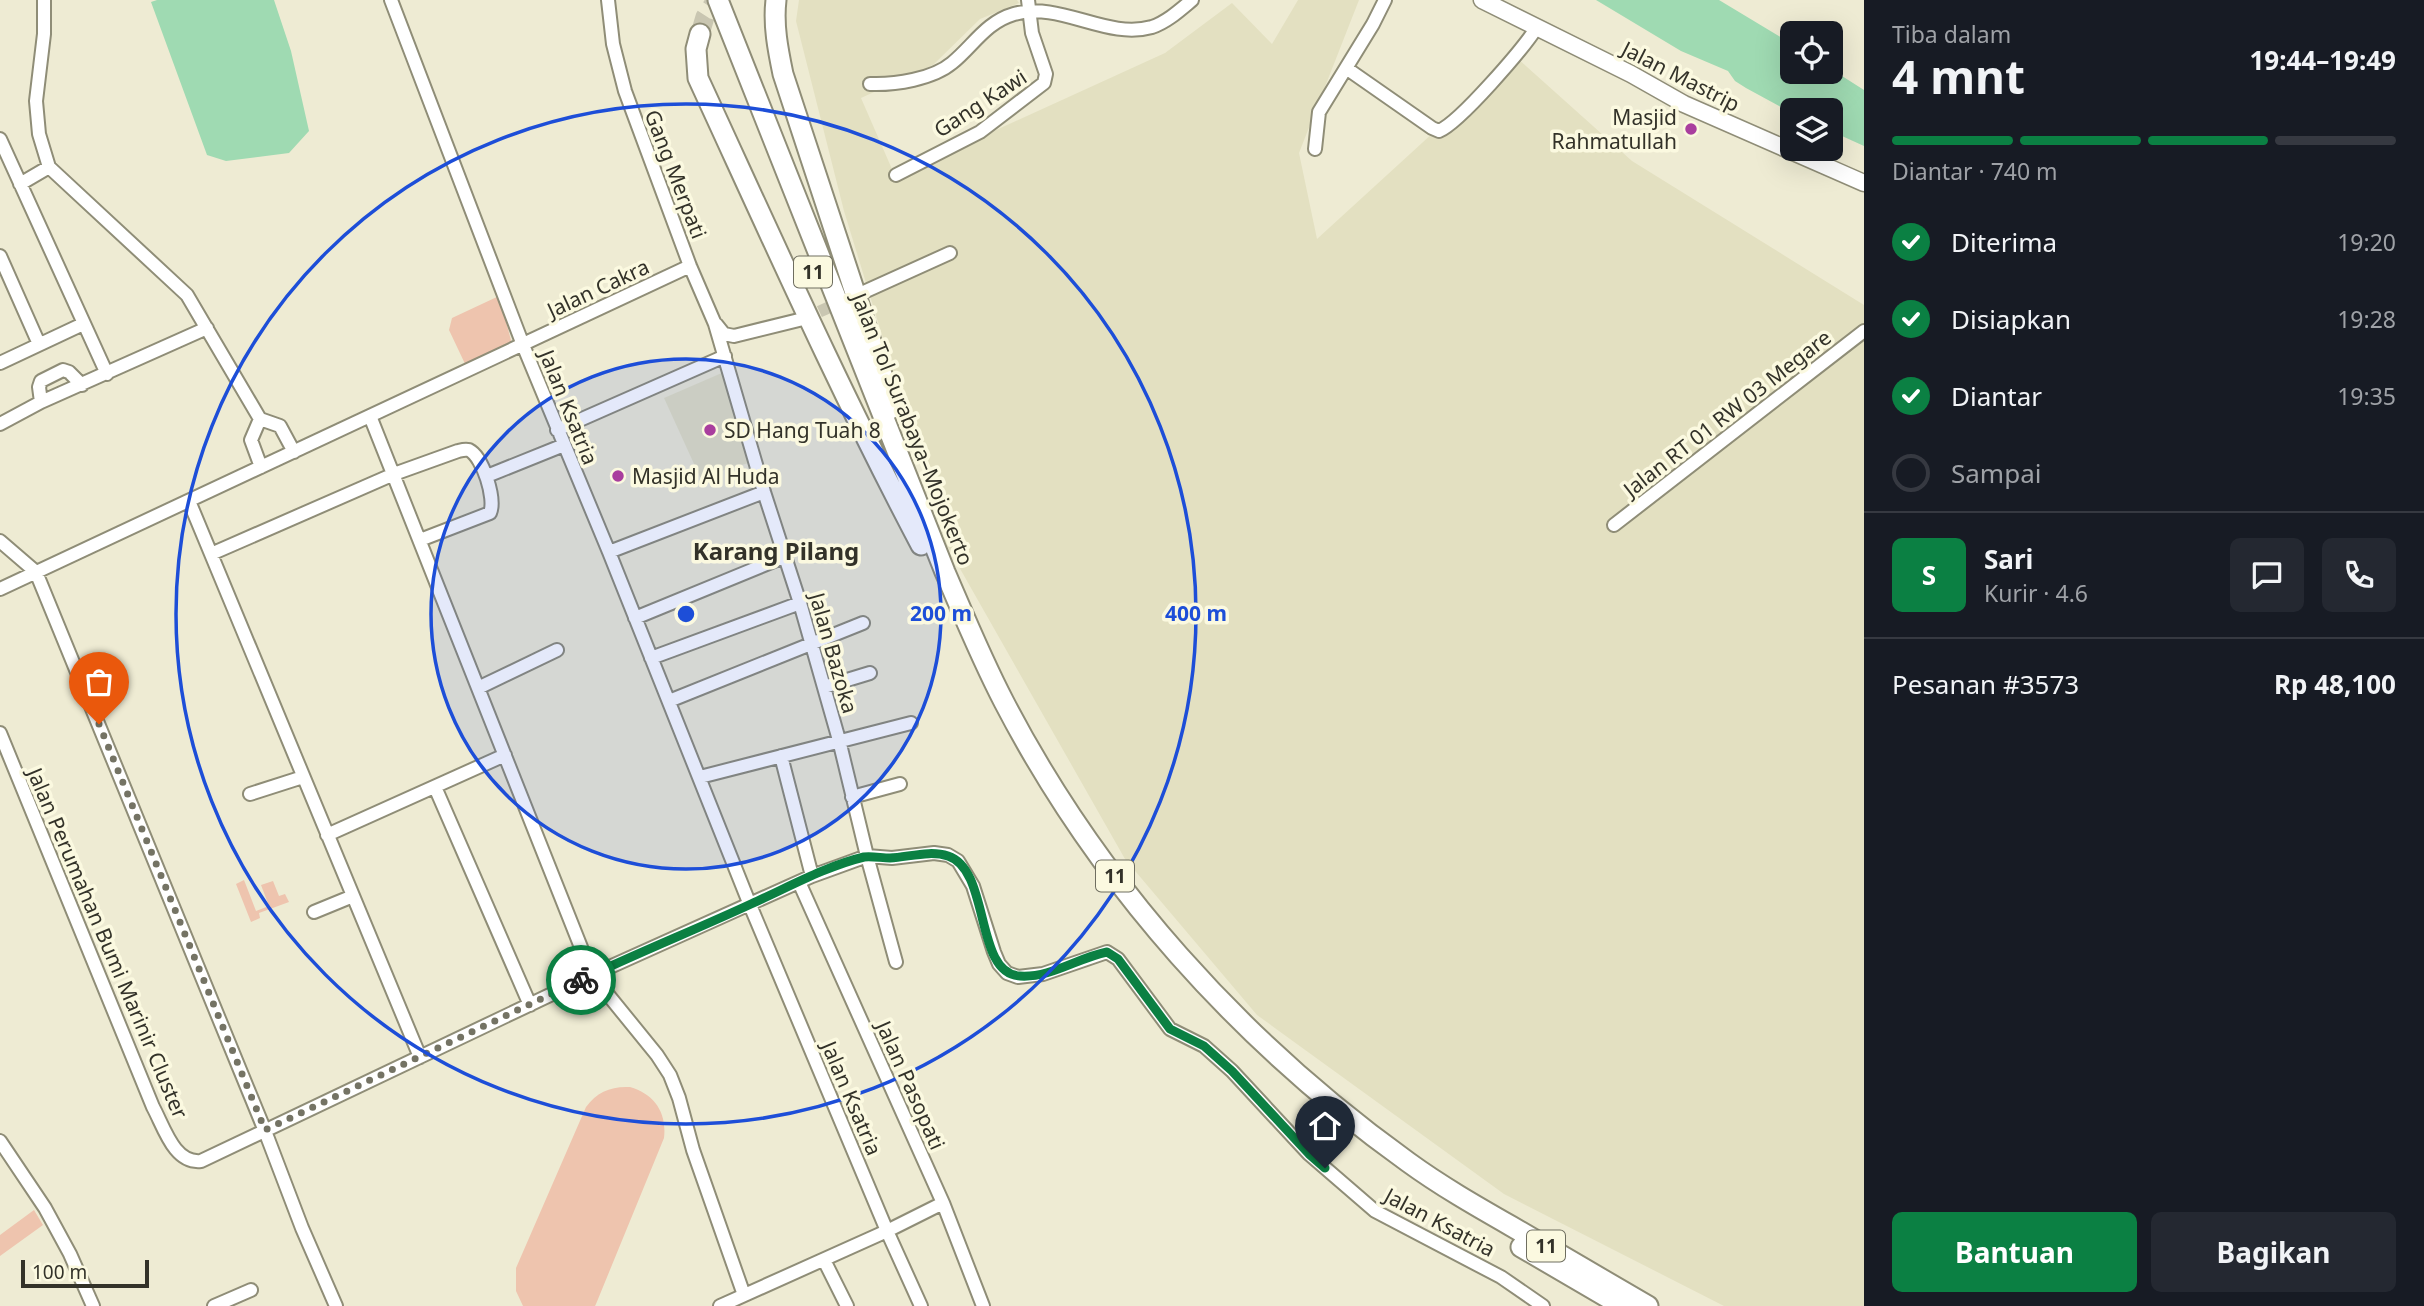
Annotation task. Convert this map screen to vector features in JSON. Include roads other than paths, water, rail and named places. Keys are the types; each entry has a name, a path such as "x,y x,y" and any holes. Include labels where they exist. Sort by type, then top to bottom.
{"highway":[{"name":"Jalan Tol Surabaya–Mojokerto","path":"704,0 921,545 976,673 1016,750 1076,845 1128,917 1203,1002 1276,1073 1333,1121 1622,1306"},
{"name":"Jalan Tol Surabaya–Mojokerto","path":"718,0 945,572 1004,703 1047,778 1137,908 1209,990 1290,1068 1405,1167"},
{"path":"776,0 778,51 783,74 895,415 922,514"},
{"path":"699,34 696,49 698,78 887,481 921,545"},
{"name":"Jalan Tol Surabaya–Mojokerto","path":"1440,1191 1648,1306"}],"main road":[{"name":"Jalan Mastrip","path":"1482,0 1684,104 1864,183"}],"street":[{"name":"Jalan Ksatria","path":"391,0 557,430 609,552 750,905 921,1306"},
{"name":"Gang Merpati","path":"608,0 613,44 625,91 725,356"},
{"path":"870,85 889,85 943,70 997,20 1028,6 1122,29 1141,29 1166,20 1192,0"},
{"path":"1315,149 1319,112 1385,0"},
{"path":"44,2 44,34 36,101 39,134 49,167 177,284 207,327 260,419 280,426 294,452"},
{"name":"Gang Kawi","path":"896,175 980,132 1044,83 1046,74 1032,33 1028,6"},
{"path":"1346,68 1438,131 1446,127 1472,102 1537,27"},
{"path":"0,139 107,374"},
{"path":"20,184 49,167"},
{"path":"866,291 950,253"},
{"path":"0,256 39,344"},
{"name":"Jalan Cakra","path":"523,345 690,266"},
{"path":"715,324 724,334 734,336 803,319"},
{"path":"0,363 83,324"},
{"path":"0,424 41,402 207,327"},
{"name":"Jalan RT 01 RW 03 Megare","path":"1614,525 1864,331"},
{"path":"0,589 523,345"},
{"path":"557,430 725,356"},
{"name":"Jalan Bazoka","path":"725,356 839,740 866,856 896,962"},
{"path":"41,402 38,387 41,381 63,370 69,372 82,385"},
{"path":"370,416 592,975 670,1075 693,1150 744,1295"},
{"path":"260,419 251,440 261,467"},
{"path":"487,476 564,445"},
{"path":"211,554 394,474 466,449 472,451 487,476 493,506 490,513 420,540"},
{"path":"609,552 764,492"},
{"path":"189,501 420,1057"},
{"path":"0,541 36,572 336,1306"},
{"path":"635,618 786,556"},
{"path":"651,658 800,603"},
{"path":"669,701 863,623"},
{"path":"478,688 557,650"},
{"path":"824,687 870,673"},
{"path":"700,777 911,723"},
{"name":"Jalan Perumahan Bumi Marinir Cluster","path":"0,733 153,1107 180,1156 190,1162 201,1161 592,975 750,905"},
{"path":"327,835 505,755"},
{"path":"781,756 812,876"},
{"path":"250,793 303,777"},
{"path":"852,797 900,783"},
{"path":"435,788 530,1005"},
{"name":"Jalan Ksatria","path":"750,905 812,876 866,856 884,858 934,853 958,860 973,886 993,953 1007,972 1018,976 1043,974 1107,952 1118,959 1170,1029 1204,1046 1232,1071 1309,1154 1375,1210 1501,1277 1543,1306"},
{"name":"Jalan Pasopati","path":"799,882 943,1203 983,1306"},
{"path":"314,912 353,896"},
{"path":"0,1141 45,1208 70,1254 93,1306"},
{"path":"720,1306 943,1203"},
{"path":"824,1260 847,1306"},
{"path":"217,1305 251,1290"}],"tunnel":[{"path":"700,34 705,17 716,0"},
{"path":"803,319 843,301"}],"place":[{"name":"Masjid Rahmatullah","path":"1691,129"},
{"name":"SD Hang Tuah 8","path":"710,430"},
{"name":"Masjid Al Huda","path":"618,476"}],"district":[{"name":"Karang Pilang","path":"776,550"}]}
